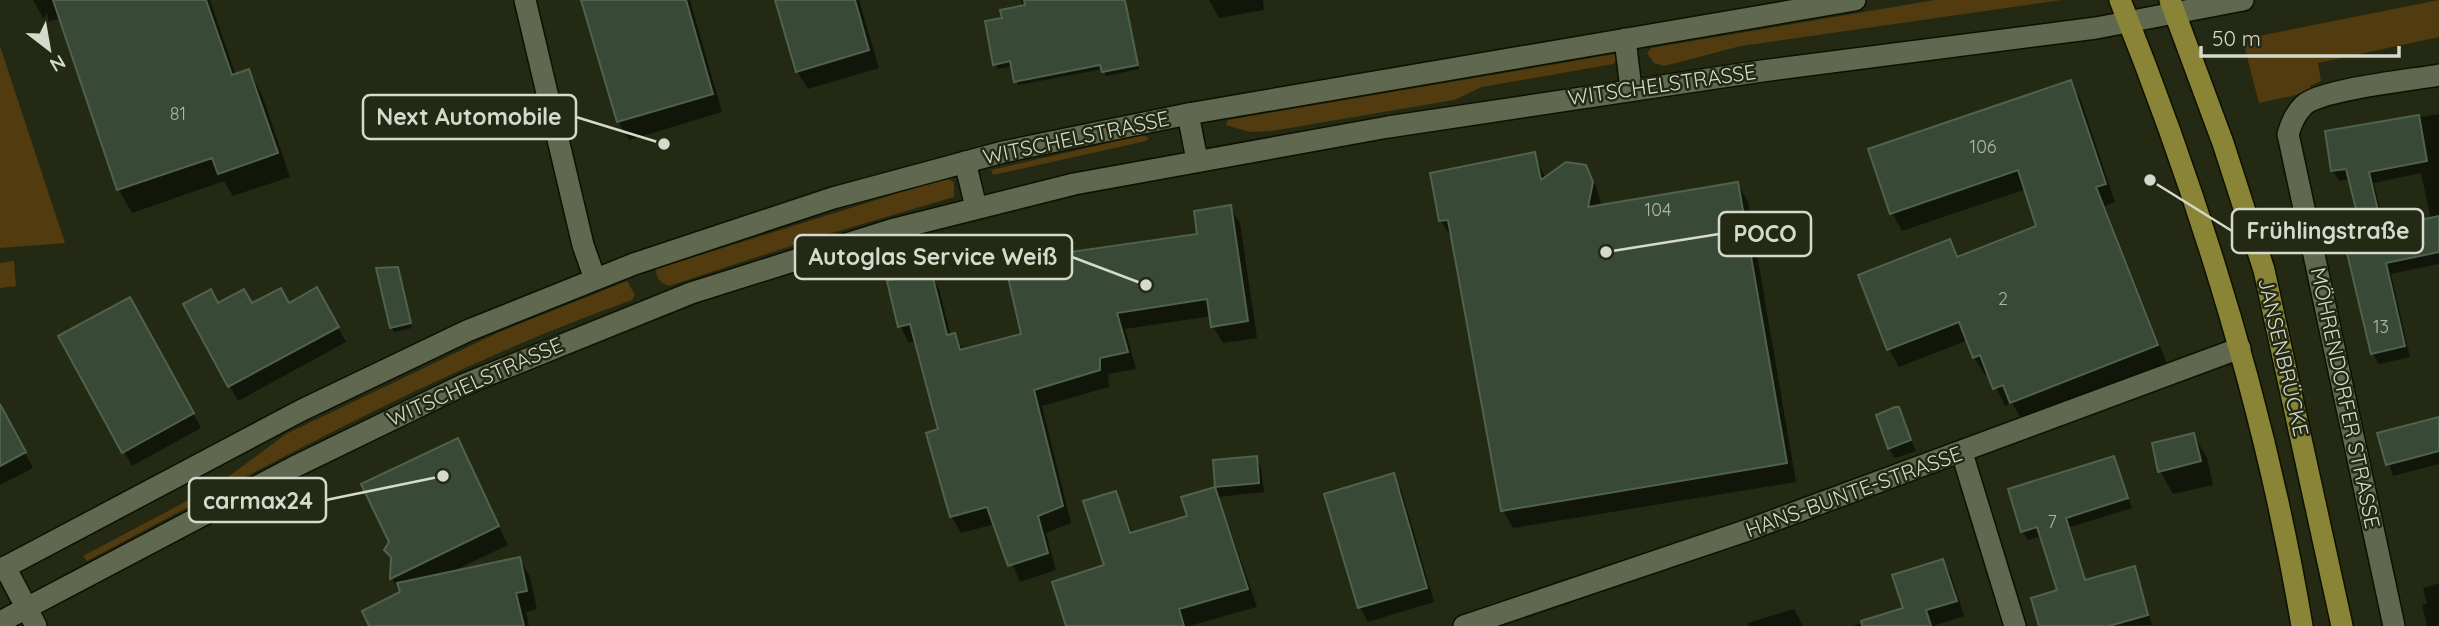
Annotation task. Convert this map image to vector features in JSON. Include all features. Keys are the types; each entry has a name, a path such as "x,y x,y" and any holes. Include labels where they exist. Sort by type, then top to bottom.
{"main road":[{"name":"JANSENBRÜCKE","path":"2120,0 2184,169 2240,348 2282,517 2302,621"},
{"name":"JANSENBRÜCKE","path":"2173,8 2223,144 2264,270 2341,617"}],"street":[{"path":"525,0 583,245 595,279"},
{"name":"WITSCHELSTRASSE","path":"3,568 369,377 467,331 595,279 798,209 965,162 1188,114 1855,0"},
{"name":"WITSCHELSTRASSE","path":"0,622 31,617 380,424 516,362 735,278 976,207 1197,160 1631,89 2129,23 2173,8 2243,0"},
{"path":"1625,39 1631,89"},
{"name":"MÖHRENDORFER STRASSE","path":"2395,626 2288,134 2293,118 2306,103 2326,95 2439,75"},
{"name":"WITSCHELSTRASSE","path":"1188,114 1197,160"},
{"name":"WITSCHELSTRASSE","path":"965,162 976,207"},
{"name":"HANS-BUNTE-STRASSE","path":"1464,626 1736,535 2240,348"},
{"path":"1962,453 2015,626"},
{"path":"3,568 31,617"}],"shaded area":[{"path":"1935,0 2062,0 1741,46 1664,66 1654,63 1647,53 1651,48"},
{"path":"2439,0 2439,37 2318,63 2321,81 2310,86 2310,92 2259,103 2245,49 2249,38"},
{"path":"0,46 65,243 0,248"},
{"path":"1615,54 1617,60 1613,64 1482,87 1454,100 1272,131 1250,132 1226,125 1228,120"},
{"path":"1143,135 1149,138 1146,141 993,175 991,170"},
{"path":"946,178 954,182 954,197 818,237 669,286 658,278 656,269"},
{"path":"14,261 16,286 0,288 0,263"},
{"path":"627,281 635,295 632,300 492,356 423,388 287,455 87,561 83,556 217,485 286,434 497,333"}],"building":[{"path":"53,0 206,0 232,75 249,69 278,153 218,174 212,158 117,190"},
{"path":"581,0 686,0 713,94 617,122"},
{"path":"775,0 855,0 869,50 796,72"},
{"path":"1024,0 1125,0 1138,65 1102,72 1100,65 1014,82 1010,61 993,65 985,21 1002,18 1000,10 1025,5"},
{"path":"2071,80 2106,184 2096,187 2158,345 2010,403 2003,385 1993,389 1980,355 1973,358 1959,322 1887,350 1858,275 1950,239 1957,257 2036,226 2018,170 1890,214 1868,149"},
{"path":"2419,115 2427,161 2369,172 2382,228 2439,216 2439,252 2386,263 2405,346 2371,354 2347,253 2352,252 2349,236 2362,233 2346,169 2331,171 2325,131"},
{"path":"1535,152 1541,180 1566,162 1586,165 1593,182 1588,207 1738,182 1787,463 1501,511 1448,220 1439,221 1430,173"},
{"path":"1231,205 1248,321 1211,327 1207,299 1117,313 1128,352 1100,358 1100,370 1034,390 1063,506 1038,516 1048,553 1008,566 987,507 950,517 926,433 938,429 910,324 898,327 887,281 931,270 947,335 955,333 960,350 1021,334 1003,255 1011,253 1010,247 1033,241 1035,247 1068,239 1071,252 1197,234 1194,211"},
{"path":"398,267 411,323 390,328 376,268"},
{"path":"317,287 339,327 228,387 183,304 211,289 218,303 244,289 252,303 281,288 289,303"},
{"path":"130,297 194,413 122,453 58,336"},
{"path":"0,404 26,452 0,466"},
{"path":"1899,407 1911,440 1888,449 1876,415"},
{"path":"2439,417 2439,451 2386,465 2377,433"},
{"path":"2194,433 2201,461 2158,472 2152,443"},
{"path":"458,438 499,526 390,579 391,557 384,550 389,542 361,484"},
{"path":"1257,456 1259,483 1215,487 1213,460"},
{"path":"2114,456 2128,498 2066,518 2085,580 2135,566 2148,615 2109,626 2039,626 2031,598 2057,590 2037,527 2021,532 2008,489"},
{"path":"1394,473 1427,588 1358,608 1324,494"},
{"path":"1215,487 1248,589 1179,609 1184,626 1066,626 1052,582 1104,565 1083,501 1116,491 1130,533 1187,516 1181,497"},
{"path":"520,557 527,591 516,593 524,626 369,626 362,611 400,592 397,583"},
{"path":"1943,559 1957,601 1926,610 1931,626 1862,626 1861,621 1903,608 1892,575"}],"place":[{"name":"Next Automobile","path":"664,144"},
{"name":"Frühlingstraße","path":"2150,180"},
{"name":"POCO","path":"1606,252"},
{"name":"Autoglas Service Weiß","path":"1146,285"},
{"name":"carmax24","path":"443,476"}]}
